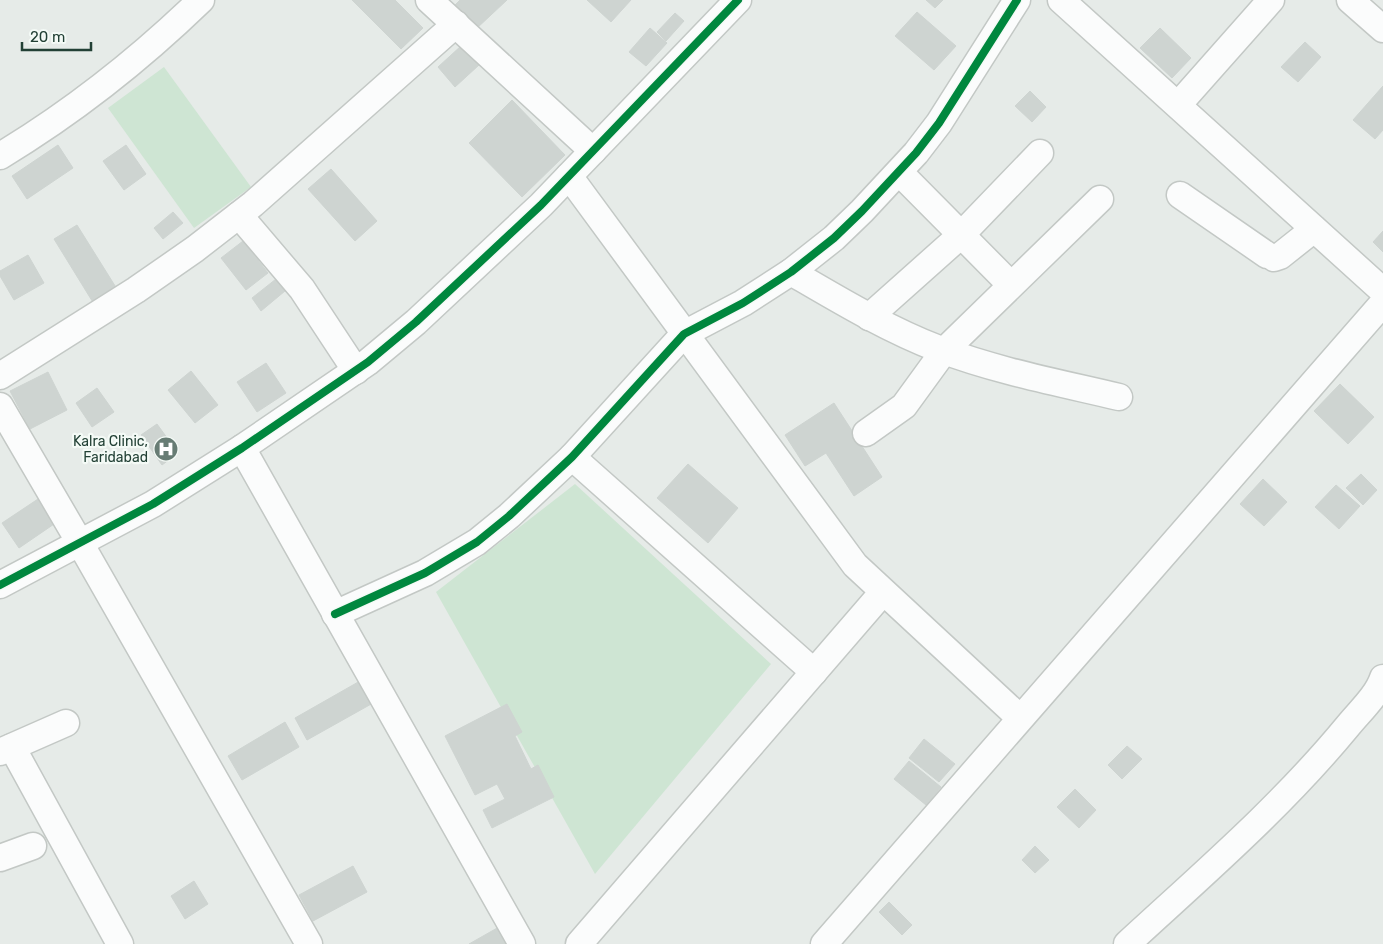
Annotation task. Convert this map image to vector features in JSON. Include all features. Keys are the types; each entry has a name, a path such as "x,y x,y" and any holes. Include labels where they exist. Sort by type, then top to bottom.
{"street":[{"path":"0,156 57,119 122,71 201,0"},
{"path":"0,585 153,504 242,448 356,371 416,322 569,176 738,0"},
{"path":"335,614 425,572 477,542 509,516 572,457 684,334 743,303 791,272 834,238 899,172 939,123 1017,0"},
{"path":"1062,0 1383,291"},
{"path":"1178,106 1271,0"},
{"path":"1350,0 1382,25"},
{"path":"0,376 136,290 195,250 239,215 444,9 592,150"},
{"path":"869,317 961,235 1040,153"},
{"path":"899,172 1010,284"},
{"path":"569,176 855,565 1020,718"},
{"path":"1180,195 1270,256 1280,256 1314,229"},
{"path":"866,433 904,406 944,351 1010,284 1100,198"},
{"path":"239,215 302,289 356,371"},
{"path":"791,272 869,317 944,351 1119,397"},
{"path":"824,944 1383,303"},
{"path":"0,406 309,944"},
{"path":"242,448 522,944"},
{"path":"572,457 814,672"},
{"path":"579,944 883,592"},
{"path":"1127,944 1235,846 1324,755 1376,691 1383,678"},
{"path":"66,723 6,749 120,944"},
{"path":"0,858 33,846"}],"green space":[{"path":"164,67 251,187 194,228 108,108"},
{"path":"575,484 771,664 595,874 436,592"}],"building":[{"path":"352,0 395,0 423,28 401,49"},
{"path":"460,0 507,0 476,29 454,6"},
{"path":"587,0 631,0 611,22"},
{"path":"926,0 943,0 935,8"},
{"path":"917,12 956,46 934,70 895,36"},
{"path":"675,13 684,21 666,41 657,32"},
{"path":"650,28 667,43 646,66 629,52"},
{"path":"1160,28 1191,58 1172,78 1140,48"},
{"path":"1305,42 1321,57 1298,82 1281,67"},
{"path":"461,46 479,65 455,87 438,67"},
{"path":"1383,86 1383,130 1375,139 1353,120"},
{"path":"1030,91 1046,107 1032,122 1015,106"},
{"path":"512,100 565,155 522,197 469,143"},
{"path":"58,145 73,168 27,199 12,176"},
{"path":"126,145 146,174 124,190 103,161"},
{"path":"331,169 377,221 355,241 308,189"},
{"path":"173,212 183,223 163,239 154,228"},
{"path":"77,225 117,289 94,304 54,239"},
{"path":"1383,231 1383,252 1373,242"},
{"path":"243,241 268,273 246,290 221,258"},
{"path":"28,255 44,283 14,300 0,276 0,271"},
{"path":"276,279 285,291 261,311 252,298"},
{"path":"266,363 286,393 257,412 237,382"},
{"path":"191,371 218,405 195,423 168,390"},
{"path":"48,372 67,410 30,429 10,391"},
{"path":"1340,384 1374,417 1348,444 1314,411"},
{"path":"97,388 114,412 92,427 76,403"},
{"path":"834,403 882,477 854,496 826,453 805,466 785,435"},
{"path":"157,424 178,453 162,465 141,435"},
{"path":"688,464 738,508 708,543 657,498"},
{"path":"1361,474 1377,490 1363,505 1346,488"},
{"path":"1263,479 1287,502 1264,526 1240,504"},
{"path":"1336,485 1360,506 1339,529 1315,507"},
{"path":"41,497 57,522 19,548 2,523"},
{"path":"360,681 373,703 307,740 295,718"},
{"path":"507,704 522,732 515,736 531,769 538,765 554,797 492,828 483,810 505,799 497,784 475,795 445,736"},
{"path":"285,722 299,747 242,780 228,756"},
{"path":"924,739 955,764 939,782 909,758"},
{"path":"1127,746 1142,759 1122,779 1108,765"},
{"path":"909,761 941,787 926,805 894,779"},
{"path":"1075,789 1096,810 1079,828 1057,807"},
{"path":"1035,846 1049,860 1035,873 1022,860"},
{"path":"353,866 367,892 313,921 299,895"},
{"path":"194,881 208,904 185,919 171,896"},
{"path":"889,902 912,925 902,935 879,912"},
{"path":"506,923 517,944 469,944"}],"cycle path":[{"path":"0,585 153,504 242,448 368,362 416,322 541,205 738,0"},
{"path":"335,614 425,573 477,542 509,516 572,457 684,334 743,303 791,272 834,238 916,153 939,123 1017,0"}],"place":[{"name":"Kalra Clinic, Faridabad","path":"166,449"}]}
